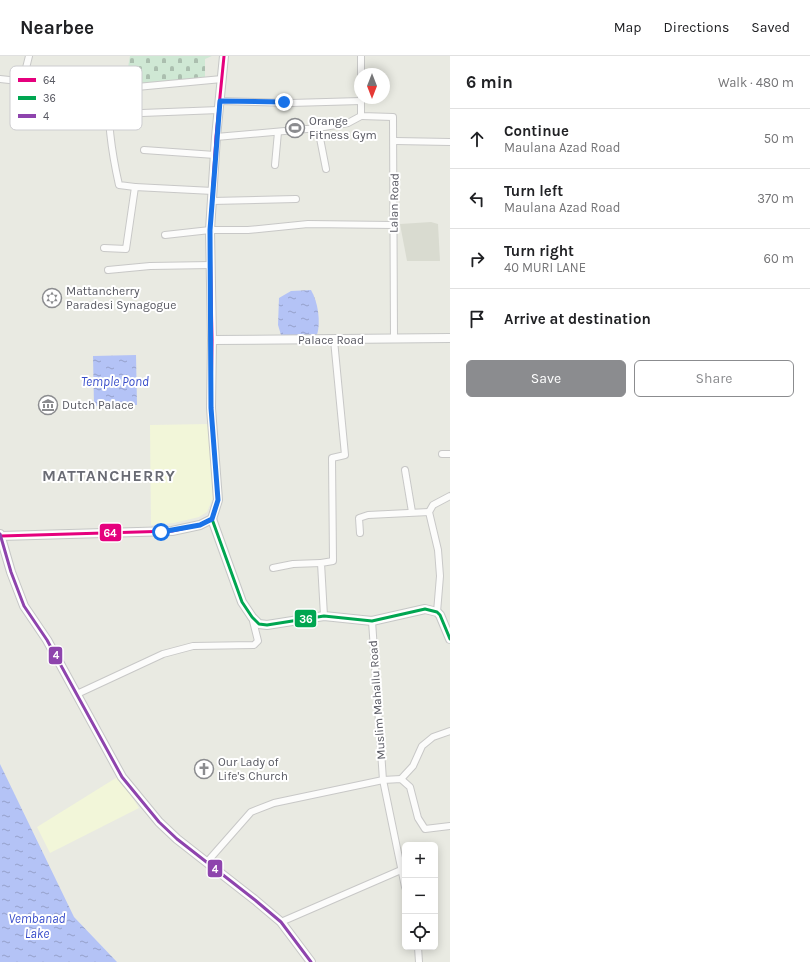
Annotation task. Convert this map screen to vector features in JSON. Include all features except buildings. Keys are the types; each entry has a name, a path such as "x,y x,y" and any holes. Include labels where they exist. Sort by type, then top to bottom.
{"street":[{"path":"26,66 29,56"},
{"path":"224,56 216,137 210,230 212,340 211,408 218,500 212,519 242,602 252,617 259,624 267,625 324,616 372,621 425,609 437,612"},
{"path":"361,56 361,68"},
{"path":"0,79 10,80"},
{"path":"142,87 222,79"},
{"path":"220,101 291,103 354,99"},
{"path":"216,137 348,124 361,116 361,104"},
{"path":"142,114 219,110"},
{"name":"Lalan Road","path":"361,116 393,117 394,339"},
{"path":"318,128 326,169"},
{"path":"110,130 112,152 119,185 213,191"},
{"path":"275,165 278,132"},
{"path":"394,141 450,142"},
{"path":"144,150 215,155"},
{"path":"104,248 126,249 135,187"},
{"path":"212,201 296,198"},
{"path":"165,235 210,230 248,230 308,224 393,225"},
{"path":"108,270 150,266 211,265"},
{"name":"Palace Road","path":"212,340 450,338"},
{"path":"273,568 293,564 333,561 332,458 345,454 334,340"},
{"path":"442,454 450,454"},
{"path":"405,470 412,512"},
{"path":"450,496 433,505 429,512 438,550 440,576 437,612 450,639"},
{"path":"360,533 359,518 368,515 429,512"},
{"path":"212,519 200,525 172,531 0,535 11,572 24,606 47,640 122,777 159,822 176,839 281,922 311,962"},
{"path":"322,563 324,616"},
{"path":"76,694 163,654 193,646 254,645 258,641 252,617"},
{"name":"Muslim Mahallu Road","path":"372,621 383,780 403,878"},
{"path":"207,862 251,812 274,803 383,780 401,779 413,766 422,746 433,737 450,731"},
{"path":"401,779 410,787 418,818 425,829 450,826"},
{"path":"281,922 401,870"},
{"path":"418,950 419,962"}],"shaded area":[{"path":"431,222 438,224 440,261 407,261 400,224"},
{"path":"209,424 213,498 207,512 199,517 174,523 151,525 150,425"},
{"path":"119,776 139,808 50,853 37,827"}],"green space":[{"path":"130,56 212,56 205,59 205,77 142,83 142,66 128,66"}],"water":[{"path":"311,290 318,312 319,324 317,335 281,335 278,325 279,298 291,291"},
{"name":"Temple Pond","path":"136,355 137,405 94,406 93,356"},
{"name":"Vembanad Lake","path":"0,764 74,917 117,962 0,962"}],"transit line":[{"name":"64","path":"1,536 172,531 200,525 212,519 218,500 211,408 212,340 210,230 216,137 224,56"},
{"name":"36","path":"212,519 242,602 252,617 259,624 267,625 324,616 372,621 425,609 437,612 440,615 450,639"},
{"name":"4","path":"0,534 11,572 24,606 47,640 122,777 159,822 177,839 281,922 311,962"}],"place":[{"name":"Orange Fitness Gym","path":"295,128"},
{"name":"Mattancherry Paradesi Synagogue","path":"52,298"},
{"name":"Dutch Palace","path":"48,405"},
{"name":"Our Lady of Life's Church","path":"204,769"}],"district":[{"name":"MATTANCHERRY","path":"109,475"}],"route":[{"path":"161,532 200,525 212,519 218,500 211,408 212,340 210,230 216,137 220,101 284,102"}]}
